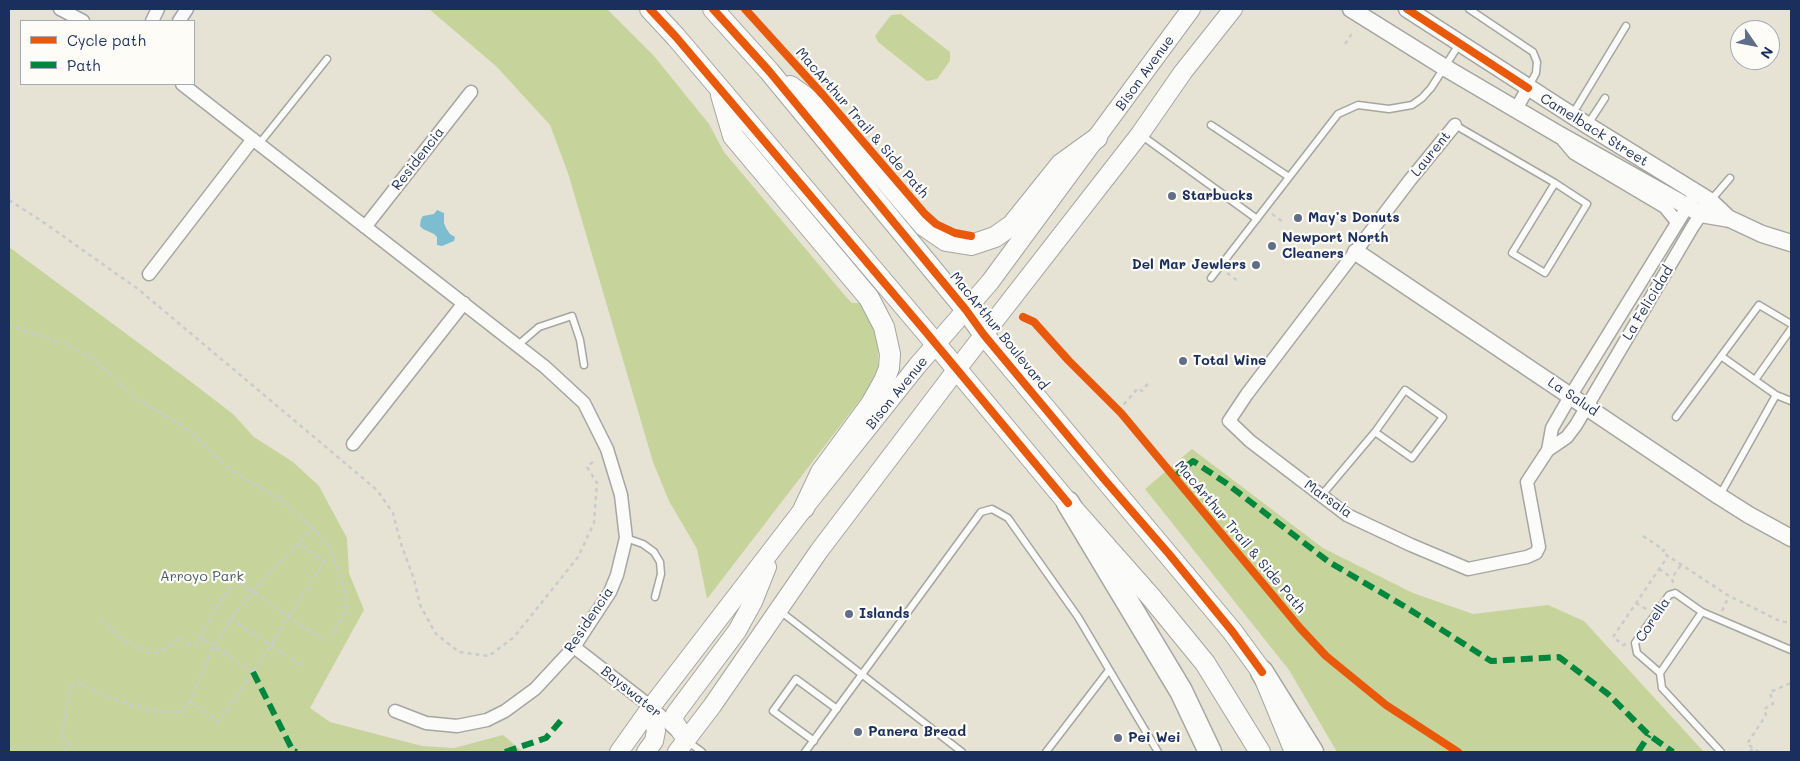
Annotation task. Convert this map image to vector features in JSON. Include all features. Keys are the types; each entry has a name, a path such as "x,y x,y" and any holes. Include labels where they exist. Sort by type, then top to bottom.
{"highway":[{"path":"1068,503 1181,691 1210,752"},
{"path":"1262,672 1312,752"}],"main road":[{"path":"650,9 676,37 936,344 1068,503 1151,597 1205,663 1260,752"},
{"name":"MacArthur Boulevard","path":"713,9 769,71 966,310 984,335 1232,631 1262,672 1295,752"},
{"name":"Bison Avenue","path":"619,752 804,508 936,344 990,282 1191,9"},
{"path":"682,746 819,551 956,369 1140,134 1183,72 1233,9"},
{"path":"769,71 828,113 924,226 946,241 971,244 996,237 1012,225 1061,164 1097,138"},
{"path":"719,89 733,136 869,298 884,327 890,354 889,368 884,381 871,404 821,472 804,508"},
{"path":"682,746 674,721 674,714 737,632 753,602 774,547"},
{"path":"646,752 654,741 656,731 652,707"}],"street":[{"path":"60,9 81,20"},
{"path":"179,20 187,9"},
{"name":"Camelback Street","path":"1351,9 1444,67 1558,134 1762,234 1791,243"},
{"name":"Camelback Street","path":"1407,9 1571,115 1699,204"},
{"name":"Residencia","path":"183,85 545,367 584,403 607,449 621,496 626,538 617,575 610,592 574,647 535,689 505,711 487,720 457,726 426,723 394,711"},
{"path":"1516,109 1528,88"},
{"name":"Residencia","path":"365,227 471,92"},
{"name":"Laurent","path":"1356,252 1410,180 1455,125"},
{"name":"Camelback Street","path":"1558,134 1574,153 1665,207 1677,222"},
{"path":"149,274 256,142"},
{"name":"La Felicidad","path":"1571,395 1677,222 1699,204"},
{"name":"La Felicidad","path":"1587,406 1699,204"},
{"name":"La Salud","path":"1356,252 1719,496 1791,538"},
{"name":"Marsala","path":"1356,252 1247,394 1229,422 1250,441 1347,515 1468,569 1519,559 1536,553 1539,547 1526,482 1548,450 1566,437 1587,406"},
{"path":"353,444 464,304"},
{"name":"Marsala","path":"1548,450 1552,428 1571,395"},
{"name":"Bayswater","path":"574,647 652,707 682,746"}],"lane":[{"path":"1469,9 1533,52 1537,62 1536,74 1528,88"},
{"path":"1571,115 1626,26"},
{"path":"1211,278 1338,114 1358,105 1389,109 1412,105 1431,88 1460,43"},
{"path":"256,142 327,59"},
{"path":"1587,126 1605,98"},
{"path":"1211,125 1289,177"},
{"name":"Laurent","path":"1455,125 1554,183 1587,204 1545,273 1512,253 1554,183"},
{"path":"1140,134 1257,219"},
{"path":"1699,204 1730,178"},
{"path":"1676,417 1759,305 1791,324"},
{"path":"518,346 539,328 572,316 580,340 584,365"},
{"path":"1755,380 1791,329"},
{"path":"1721,356 1776,395 1791,401"},
{"path":"1322,496 1375,432 1405,390 1443,417 1412,458 1375,432"},
{"path":"1719,496 1776,395"},
{"path":"805,752 981,512 992,509 1008,518 1045,568 1078,617 1158,752"},
{"path":"626,538 643,544 654,552 660,562 661,574 654,597"},
{"name":"Corella","path":"1721,752 1662,688 1660,674 1637,653 1635,643 1668,595 1675,593 1702,612 1791,650"},
{"path":"779,610 962,752"},
{"path":"1660,674 1702,612"},
{"path":"1046,752 1109,670"},
{"path":"814,741 773,711 796,679 837,709"},
{"path":"682,746 702,752"}],"path":[{"path":"1345,44 1352,32"},
{"path":"9,200 138,289 377,490 393,513 401,544 414,578 420,605 436,634 459,652 489,656 514,637 578,557 594,524 597,483 587,467"},
{"path":"1265,209 1283,222"},
{"path":"1226,272 1238,281"},
{"path":"9,324 63,343 92,358 140,401 182,425 231,470 278,498 311,526 330,548 344,589 346,611 332,635"},
{"path":"1111,403 1119,411 1138,388 1142,391 1149,382"},
{"path":"64,752 70,744 62,737 70,687 79,683 106,696 159,712 180,712 190,702 213,647 231,620 252,592 298,543 311,526"},
{"path":"1643,536 1664,550 1662,552 1729,596 1780,621 1791,623"},
{"path":"190,702 219,721 253,672 324,562 298,543"},
{"path":"1635,643 1624,645 1613,637 1668,556"},
{"path":"1672,578 1681,565"},
{"path":"1659,569 1672,578 1675,593"},
{"path":"101,620 122,640 148,652 158,653 171,645 179,637 190,645 198,643 222,598 237,581 324,640"},
{"path":"1719,619 1729,596"},
{"path":"231,620 304,668"},
{"path":"200,637 253,672"},
{"path":"1759,752 1747,744 1766,715 1764,709 1773,704 1770,692 1791,683"},
{"path":"1750,752 1753,748"}],"green space":[{"path":"429,9 607,9 654,56 709,124 724,152 847,298 852,303 861,303 878,336 878,366 870,387 707,599 697,549 669,501 653,462 568,173 550,125 497,67"},
{"path":"901,14 950,52 950,61 937,79 927,81 878,42 875,36 891,15"},
{"name":"Arroyo Park","path":"9,247 233,414 254,437 293,462 319,486 347,538 349,573 364,610 310,708 330,722 422,746 454,748 503,735 523,752 9,752"},
{"path":"1192,449 1323,548 1413,593 1473,614 1548,605 1584,621 1704,752 1337,752 1289,670 1145,489"}],"water":[{"path":"437,210 444,213 446,228 455,237 454,241 442,246 437,245 437,237 434,234 420,226 423,216 434,214"}],"marked path":[{"path":"1174,477 1193,461 1226,483 1329,562 1404,606 1491,661 1559,657 1608,694 1649,735 1673,752"},
{"path":"253,672 293,751 297,752"},
{"path":"505,752 546,738 564,717"},
{"path":"1638,752 1649,735"}],"cycle path":[{"path":"650,9 676,37 925,331 1068,503"},
{"path":"713,9 769,71 966,310 984,335 1169,554 1232,631 1262,672"},
{"name":"MacArthur Trail & Side Path","path":"745,9 823,95 925,214 936,224 955,233 971,236"},
{"path":"1407,9 1528,88"},
{"name":"MacArthur Trail & Side Path","path":"1023,317 1034,322 1069,361 1121,413 1300,628 1326,656 1386,705 1458,752"}],"place":[{"name":"Starbucks","path":"1172,196"},
{"name":"May’s Donuts","path":"1298,218"},
{"name":"Newport North Cleaners","path":"1272,246"},
{"name":"Del Mar Jewlers","path":"1256,265"},
{"name":"Total Wine","path":"1183,361"},
{"name":"Islands","path":"849,614"},
{"name":"Panera Bread","path":"858,732"},
{"name":"Pei Wei","path":"1118,738"}]}
